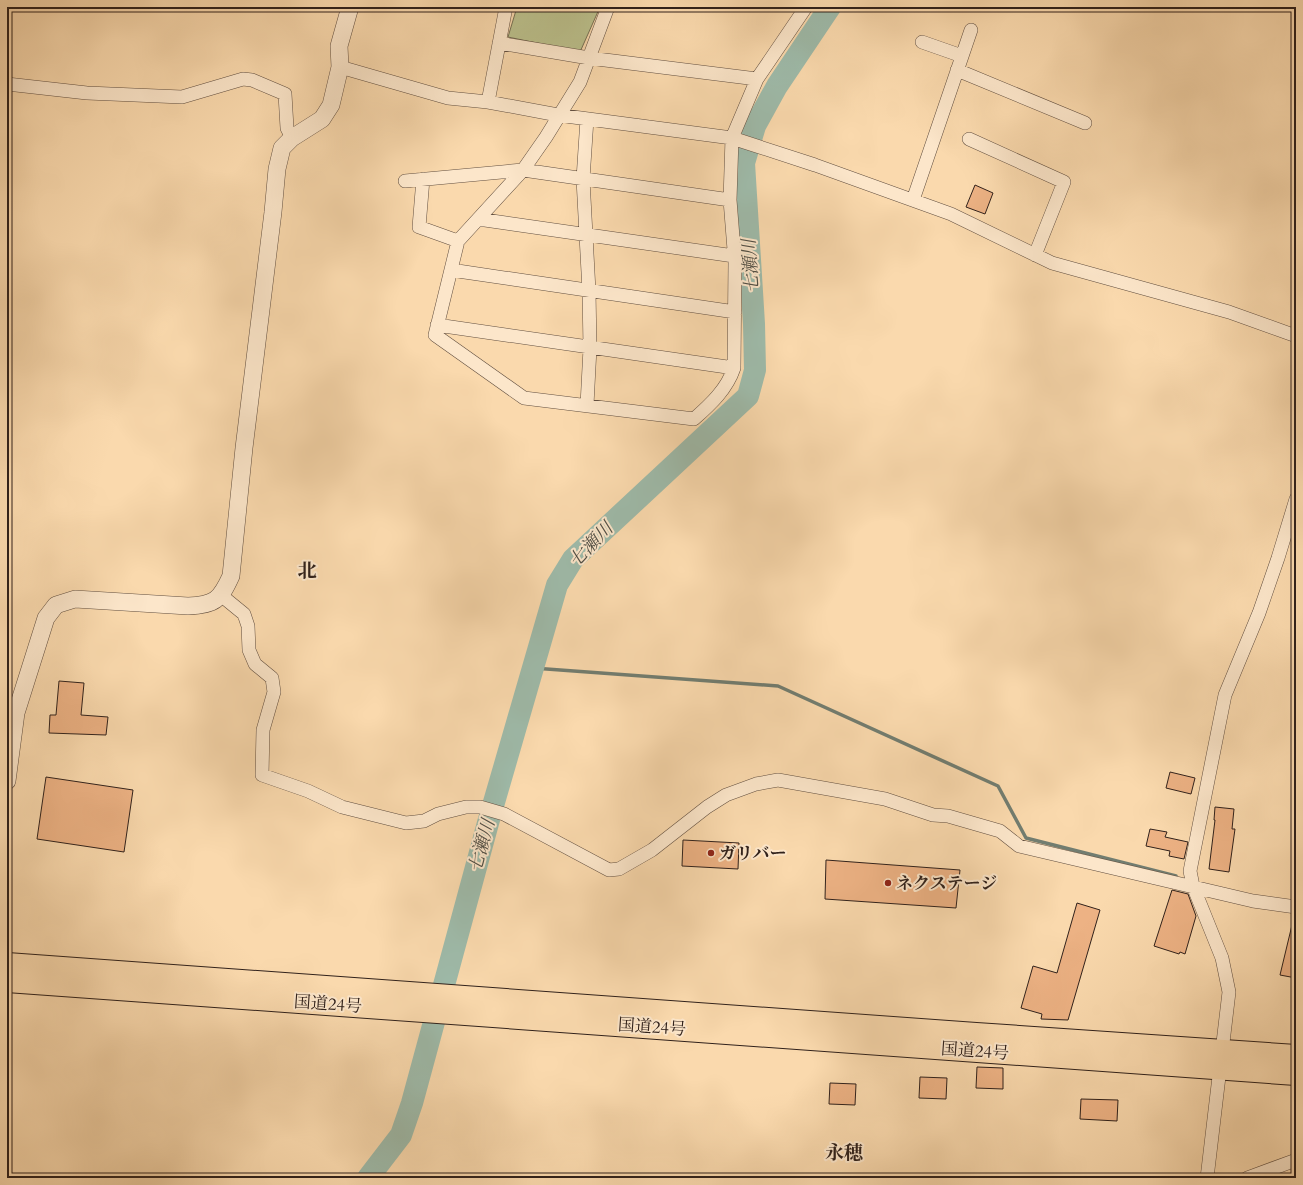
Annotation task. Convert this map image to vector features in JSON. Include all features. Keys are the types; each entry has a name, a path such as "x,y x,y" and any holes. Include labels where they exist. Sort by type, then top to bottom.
{"highway":[{"name":"国道24号","path":"7,964 414,1001 1220,1059 1296,1056"},
{"name":"国道24号","path":"7,981 414,1001"},
{"name":"国道24号","path":"1220,1059 1296,1074"}],"street":[{"path":"7,781 10,729 46,618 56,605 75,599 188,606 205,605 222,596 231,576 244,448 274,212 277,169 282,148 292,138 322,119 331,105 340,67 339,46 350,7"},
{"path":"488,102 506,7"},
{"path":"608,7 580,82 558,115 546,137 523,170 458,241 434,335 524,398 694,419 718,397 730,378 734,368 734,256 730,200 732,138 757,79 806,7"},
{"path":"913,200 971,30"},
{"path":"922,42 962,56"},
{"path":"499,43 589,58 757,79"},
{"path":"340,67 448,98 488,102 558,115 732,138 874,186 951,214 1052,263 1229,312 1296,336"},
{"path":"958,70 1085,123"},
{"path":"7,84 87,93 182,97 242,80 252,80 285,94 287,128 292,138"},
{"path":"587,119 583,179 590,291 590,348 587,405"},
{"path":"969,140 1064,182 1035,255"},
{"path":"405,181 523,170 730,200"},
{"path":"423,179 419,227 458,241"},
{"path":"478,219 587,236 734,256"},
{"path":"451,270 735,312"},
{"path":"437,325 734,368"},
{"path":"1207,1178 1229,992 1222,958 1193,886 1190,871 1226,695 1259,613 1296,499"},
{"path":"222,596 244,614 248,626 249,650 255,664 272,678 274,692 263,730 262,775 308,791 342,807 406,823 424,821 438,814 466,807 480,807 504,814 609,870 619,869 652,850 707,806 726,795 756,784 778,780 886,799 933,815 948,816 1000,832 1019,846 1253,901 1296,907"},
{"path":"1248,1178 1296,1160"}],"green space":[{"path":"517,7 600,7 580,52 508,37"}],"building":[{"path":"975,185 993,193 985,214 966,207"},
{"path":"59,681 84,683 81,715 108,717 106,735 49,733 50,715 56,715"},
{"path":"1170,772 1195,778 1191,794 1166,788"},
{"path":"46,777 133,790 124,852 37,839"},
{"path":"1215,807 1234,809 1232,829 1235,829 1229,872 1209,869 1215,820"},
{"path":"1150,829 1167,832 1165,837 1188,842 1184,859 1169,856 1170,851 1146,846"},
{"path":"683,840 739,843 738,869 682,866"},
{"path":"826,860 960,870 956,908 825,899"},
{"path":"1172,890 1188,894 1196,916 1185,954 1180,952 1179,954 1154,946"},
{"path":"1077,903 1100,910 1068,1020 1041,1019 1042,1014 1021,1008 1033,966 1057,973"},
{"path":"1292,925 1296,926 1296,978 1280,975"},
{"path":"977,1067 1003,1068 1003,1089 976,1088"},
{"path":"920,1077 947,1078 946,1099 919,1098"},
{"path":"830,1083 856,1084 855,1105 829,1104"},
{"path":"1081,1099 1118,1100 1117,1121 1080,1119"}],"waterway":[{"name":"七瀬川","path":"368,1178 401,1135 412,1103 488,823 557,585 573,559 748,396 755,370 754,324 744,163 755,126 777,86 830,7"},
{"path":"533,668 778,686 998,786 1026,838 1176,876"}],"place":[{"name":"ガリバー","path":"711,853"},
{"name":"ネクステージ","path":"888,883"}],"district":[{"name":"北","path":"307,571"},
{"name":"永穂","path":"844,1153"}]}
